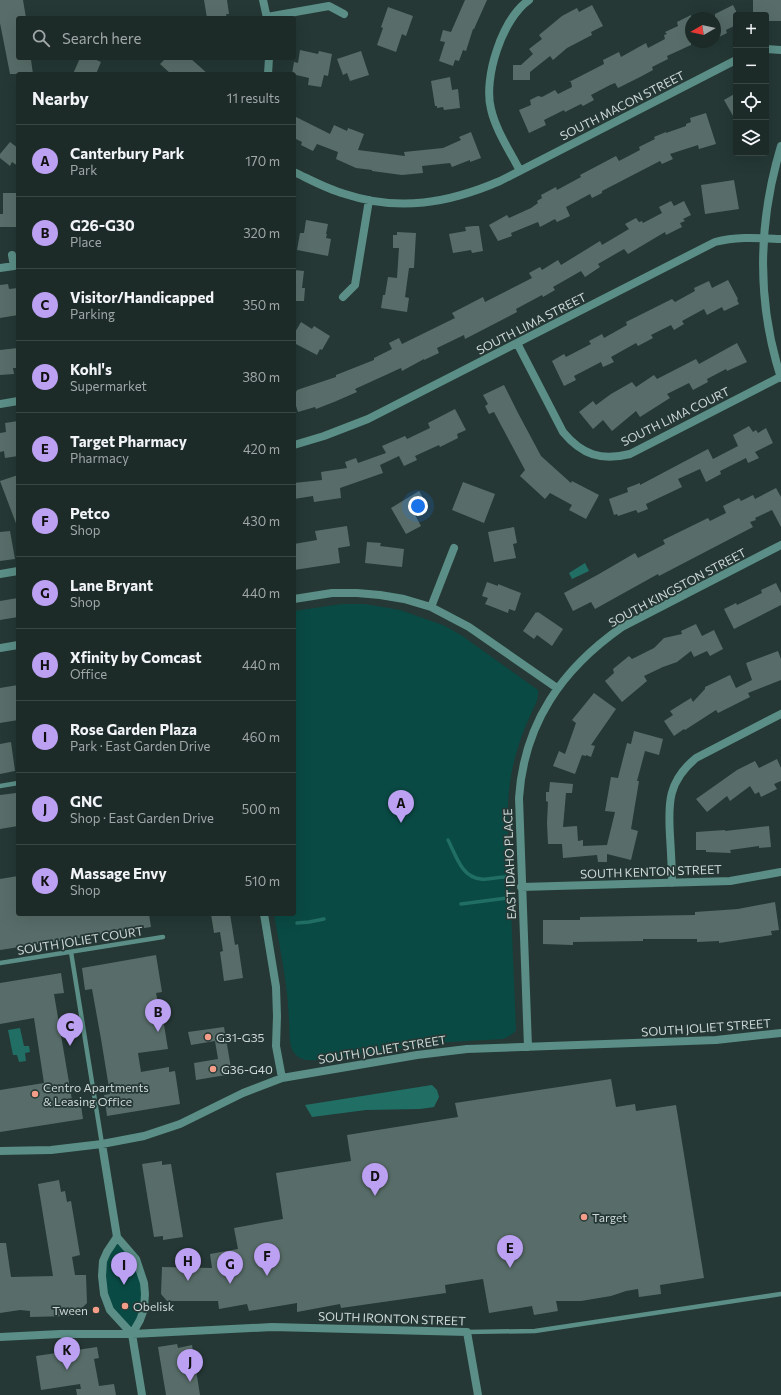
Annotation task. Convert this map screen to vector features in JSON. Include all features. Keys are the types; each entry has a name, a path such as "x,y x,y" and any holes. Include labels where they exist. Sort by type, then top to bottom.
{"street":[{"path":"263,0 267,16"},
{"path":"520,171 494,121 489,95 490,78 504,31 513,16 529,0"},
{"path":"277,16 329,6 344,14"},
{"path":"769,49 781,50"},
{"path":"268,72 269,60"},
{"name":"SOUTH MACON STREET","path":"296,173 326,188 346,195 369,200 412,204 455,198 476,192 500,181 733,62"},
{"path":"781,146 769,193 763,238 765,304 770,337 781,378"},
{"path":"344,297 355,285 369,200"},
{"name":"SOUTH LIMA STREET","path":"296,444 324,436 368,419 715,242 729,238 781,239"},
{"path":"0,268 14,266 12,254"},
{"name":"SOUTH LIMA COURT","path":"517,343 563,432 571,442 580,449 593,455 604,457 616,457 630,454 781,378"},
{"path":"0,404 16,401"},
{"name":"SOUTH KINGSTON STREET","path":"557,688 587,654 622,627 781,545"},
{"path":"431,607 454,548"},
{"path":"0,574 16,571"},
{"path":"296,599 332,594 357,593 386,596 431,607 469,627 557,688"},
{"path":"0,648 16,645"},
{"name":"EAST IDAHO PLACE","path":"528,1047 521,887 519,798 524,764 530,742 539,721 557,688"},
{"path":"672,883 669,812 671,794 679,775 688,765 700,756 781,714"},
{"name":"SOUTH KENTON STREET","path":"521,887 730,881 781,872"},
{"path":"264,916 276,988 276,1046 282,1078"},
{"name":"SOUTH JOLIET STREET","path":"0,1151 51,1150 102,1144 144,1136 198,1116 243,1093 282,1078 443,1051 721,1040 781,1033"},
{"path":"102,1144 117,1237 136,1259 144,1283 144,1309 132,1334"},
{"path":"117,1237 103,1261 102,1276 104,1294 110,1310 132,1334 142,1395"},
{"name":"SOUTH IRONTON STREET","path":"0,1337 60,1334 132,1334 272,1327 467,1332"},
{"path":"467,1332 478,1395"}],"lane":[{"path":"0,786 16,783"},
{"name":"SOUTH JOLIET COURT","path":"0,963 163,937"},
{"path":"71,952 102,1144"},
{"name":"SOUTH IRONTON STREET","path":"467,1332 535,1331 781,1294"}],"shaded area":[{"path":"585,563 589,571 572,579 569,573"},
{"path":"342,604 365,604 400,610 443,625 461,635 538,690 536,703 524,729 518,747 509,793 508,837 516,1030 511,1035 502,1039 433,1043 321,1060 307,1060 298,1057 293,1051 291,1047 285,981 274,916 296,916 296,611"},
{"path":"20,1028 24,1046 29,1046 30,1052 25,1053 26,1061 19,1062 17,1055 13,1055 8,1030"},
{"path":"432,1085 437,1090 439,1097 434,1107 420,1109 366,1110 312,1117 305,1105"},
{"path":"117,1237 132,1253 145,1294 132,1334 110,1310 103,1265"}],"building":[{"path":"0,0 23,0 26,16 16,16 16,60 31,60 33,72 16,72 16,74 10,74 0,23"},
{"path":"204,0 227,0 229,14 226,14 226,16 207,16"},
{"path":"465,0 487,0 473,29 466,51 463,50 459,61 455,60 453,66 439,61 445,42 440,41 443,30 451,32"},
{"path":"753,0 781,0 781,21 769,21 769,12 753,12"},
{"path":"592,5 603,26 591,32 592,35 567,48 553,60 550,56 530,72 530,80 513,80 513,65 521,65 533,54 529,49 542,39 539,35 562,16 577,8 579,12"},
{"path":"733,5 736,11 733,12 733,26 726,30 727,33 721,36 721,12 719,12"},
{"path":"388,7 413,16 406,36 402,34 396,52 377,45"},
{"path":"685,18 685,48 667,56 668,59 652,67 653,70 642,76 618,88 615,83 610,85 591,95 594,100 583,106 581,104 565,112 564,110 544,120 546,125 529,133 519,110 531,105 530,100 538,96 542,97 555,90 558,94 572,87 571,82 569,82 604,64 603,60 619,52 621,57 646,43 648,48 665,39 664,35 667,34 665,32 678,26 677,22"},
{"path":"300,50 318,54 319,51 332,54 328,76 324,75 321,87 308,85 309,78 296,75 296,72 292,72 294,62 298,63"},
{"path":"361,51 369,75 350,81 347,73 343,75 337,59"},
{"path":"79,60 96,60 101,62 97,72 74,72"},
{"path":"164,60 192,60 206,72 169,72 160,64"},
{"path":"450,77 452,90 458,89 460,108 444,110 443,107 437,108 437,106 435,106 431,81"},
{"path":"733,95 733,116 724,100"},
{"path":"706,113 716,144 699,149 698,145 670,154 673,159 662,164 660,161 602,191 602,193 592,198 590,194 566,207 570,216 557,222 555,219 540,227 538,222 511,233 512,236 498,241 489,225 507,215 509,218 531,208 542,198 541,195 556,187 557,190 581,177 580,175 616,156 619,161 640,150 639,147 655,139 654,137 686,126 686,124 691,122 690,118"},
{"path":"296,117 330,134 334,125 347,131 348,128 364,134 358,150 405,156 404,152 443,148 461,140 459,137 471,132 481,158 470,162 470,160 452,167 450,163 422,166 423,173 402,175 356,168 336,159 338,152 317,144 313,151 301,145 302,142 296,139"},
{"path":"10,142 16,146 16,165 12,162 10,166 0,158 0,154"},
{"path":"734,180 739,209 705,214 701,185"},
{"path":"3,193 16,193 16,227 0,227 0,214 3,214"},
{"path":"671,201 674,206 684,201 691,215 683,219 685,221 680,223 682,227 666,235 665,232 628,254 624,249 598,264 600,267 585,277 581,271 553,287 555,290 516,309 517,312 465,339 464,335 437,348 439,353 402,371 401,368 355,389 357,392 334,402 316,409 315,407 298,412 296,406 297,390 336,377 336,375 374,360 374,358 392,349 389,343 399,338 402,344 455,318 452,313 483,297 485,302 532,278 529,273 540,267 542,270 558,260 561,265 600,241 602,245 629,229 625,224 636,218 639,222 642,221 643,223 662,213 659,207"},
{"path":"306,220 328,224 326,238 331,239 328,256 297,250 300,233 304,233"},
{"path":"479,226 483,251 472,253 471,250 453,253 449,234 466,231 465,227"},
{"path":"397,232 416,233 414,268 409,268 405,297 409,298 407,312 381,308 388,277 397,278 399,248 393,248 393,235 397,235"},
{"path":"296,270 304,271 302,288 305,288 304,301 296,301"},
{"path":"728,280 739,304 724,311 722,307 707,315 704,309 682,321 684,324 674,330 671,325 651,335 653,338 638,346 636,343 611,357 614,362 603,367 601,362 574,376 576,380 564,386 552,361 564,354 566,357 591,344 589,341 602,334 604,338 627,325 626,322 672,299 675,302 695,291 694,288 709,281 712,288"},
{"path":"8,284 9,289 16,288 16,315 0,318 0,285"},
{"path":"301,322 312,329 314,326 330,336 322,350 320,349 317,355 296,344 296,331"},
{"path":"737,343 747,362 727,371 726,369 707,379 708,382 693,390 689,383 667,394 670,398 640,417 636,411 612,431 603,420 593,429 579,412 593,401 596,405 632,382 636,387 654,375 657,379 696,359 699,364"},
{"path":"16,348 16,368 13,368 14,374 0,375 0,350"},
{"path":"504,385 541,456 571,483 572,481 599,495 586,519 569,510 572,505 550,493 545,499 520,476 525,470 494,412 489,414 485,406 488,404 483,395"},
{"path":"455,409 466,430 457,434 458,438 440,447 439,445 415,456 417,460 404,466 399,456 380,465 383,473 340,488 341,498 314,502 313,496 296,499 296,483 322,480 321,472 347,468 345,462 356,458 358,463 386,453 382,446 405,436 407,439 430,428 428,423"},
{"path":"16,421 16,456 5,458 4,451 0,452 0,433 6,432 5,423"},
{"path":"749,426 753,432 756,430 758,433 766,428 773,443 755,452 759,458 748,463 746,458 720,471 721,474 706,482 700,469 678,479 682,487 646,504 648,509 638,513 636,510 618,516 617,514 614,515 609,499 628,492 627,488 640,483 640,485 708,449 713,459 738,446 733,435"},
{"path":"16,476 16,523 0,481"},
{"path":"463,482 495,494 484,523 452,510"},
{"path":"776,488 781,497 781,527 772,510 750,522 753,527 659,576 658,574 595,609 591,602 573,611 564,593 635,553 638,558 665,544 663,540 708,518 710,521 726,513 723,506 739,498 741,501 753,495 755,499"},
{"path":"419,491 427,505 414,513 421,526 406,534 391,508"},
{"path":"347,526 350,546 338,548 340,563 296,570 296,544 317,540 315,531"},
{"path":"514,527 517,543 513,544 516,558 494,562 488,532"},
{"path":"10,531 15,559 0,561 0,532"},
{"path":"367,542 381,543 380,546 404,549 402,567 365,563"},
{"path":"487,582 498,586 498,584 521,593 515,611 509,609 508,613 485,604 488,598 482,596"},
{"path":"776,583 781,593 781,605 734,629 724,609 736,603 737,605 762,593 761,590"},
{"path":"16,598 16,617 0,620 0,601"},
{"path":"536,612 563,629 552,646 537,635 534,639 523,631"},
{"path":"696,624 702,636 714,630 723,649 710,656 707,651 694,657 691,651 677,662 644,676 647,681 622,702 605,681 614,673 613,669 629,656 632,659 654,648 664,638 682,634 681,631"},
{"path":"778,651 781,659 781,680 748,693 750,697 718,713 716,710 674,736 664,721 673,715 670,711 691,698 693,702 705,689 705,687 730,675 736,688 752,680 746,663"},
{"path":"16,685 16,720 0,723 0,688"},
{"path":"594,693 616,709 591,745 595,746 591,757 582,755 575,774 553,766 559,751 565,754 576,723 572,720"},
{"path":"634,731 663,739 659,755 645,751 637,781 639,781 631,829 638,831 631,860 607,854 607,862 598,862 597,855 563,858 562,844 548,844 548,802 546,801 546,792 549,792 550,782 573,784 572,793 566,793 563,827 577,826 578,841 583,840 583,846 607,845 615,812 605,811 611,777 618,778 627,743 631,744"},
{"path":"11,742 15,771 0,774 0,744"},
{"path":"777,759 781,768 781,781 774,784 777,789 761,797 759,792 755,794 750,786 730,801 727,796 707,812 696,799 737,770 755,761 759,768"},
{"path":"16,793 16,826 0,829 0,795"},
{"path":"769,826 771,847 759,848 759,846 730,850 731,853 696,850 696,832 725,831"},
{"path":"16,876 16,916 149,916 151,927 0,950 0,879"},
{"path":"775,902 779,930 771,931 772,935 719,943 719,941 697,942 697,939 643,939 643,941 573,942 573,945 543,944 543,920 580,920 580,917 695,915 695,912 738,909"},
{"path":"211,916 230,916 235,945 238,944 243,978 224,981 220,952 223,951 220,932 214,933"},
{"path":"156,955 162,992 156,993 160,1013 162,1013 168,1049 138,1053 141,1072 169,1067 169,1072 175,1071 180,1104 107,1116 104,1095 110,1094 101,1039 92,989 85,990 82,968"},
{"path":"61,973 64,993 54,994 72,1100 80,1099 83,1119 0,1132 0,1090 44,1083 34,1018 0,1024 0,983"},
{"path":"224,1027 232,1074 196,1080 194,1063 218,1059 215,1041 191,1045 188,1032"},
{"path":"611,1079 616,1107 635,1104 636,1111 676,1105 704,1278 660,1285 661,1294 639,1297 638,1289 611,1296 581,1301 556,1301 558,1311 534,1315 532,1306 489,1313 483,1279 445,1285 446,1293 341,1308 340,1304 297,1312 297,1303 249,1311 247,1304 219,1309 218,1301 167,1301 161,1294 162,1267 212,1268 210,1254 238,1249 234,1228 283,1219 276,1173 351,1161 347,1135 458,1117 455,1103"},
{"path":"162,1161 162,1165 171,1164 183,1237 163,1240 163,1236 154,1237 142,1164"},
{"path":"59,1180 61,1192 65,1191 67,1202 71,1201 80,1255 72,1257 75,1275 86,1275 87,1303 81,1309 69,1310 69,1316 30,1317 30,1311 20,1310 0,1313 0,1243 6,1243 11,1277 53,1276 38,1184"},
{"path":"177,1344 178,1348 192,1345 200,1395 166,1395 158,1347"},
{"path":"97,1347 99,1358 94,1359 99,1386 114,1384 116,1395 77,1395 76,1389 81,1389 80,1384 41,1390 36,1356"}],"waterway":[{"path":"448,840 460,864 469,874 481,879 506,877"},
{"path":"461,904 507,898"},
{"path":"297,923 324,919"}],"place":[{"name":"Canterbury Park","path":"401,823"},
{"name":"G26-G30","path":"158,1032"},
{"name":"G31-G35","path":"208,1037"},
{"name":"Visitor/Handicapped","path":"70,1046"},
{"name":"G36-G40","path":"213,1069"},
{"name":"Centro Apartments & Leasing Office","path":"35,1094"},
{"name":"Kohl's","path":"375,1196"},
{"name":"Target","path":"584,1217"},
{"name":"Target Pharmacy","path":"510,1268"},
{"name":"Petco","path":"267,1276"},
{"name":"Xfinity by Comcast","path":"188,1281"},
{"name":"Lane Bryant","path":"230,1284"},
{"name":"Rose Garden Plaza","path":"124,1285"},
{"name":"Obelisk","path":"125,1306"},
{"name":"Tween","path":"96,1310"},
{"name":"Massage Envy","path":"67,1370"},
{"name":"GNC","path":"190,1382"}]}
